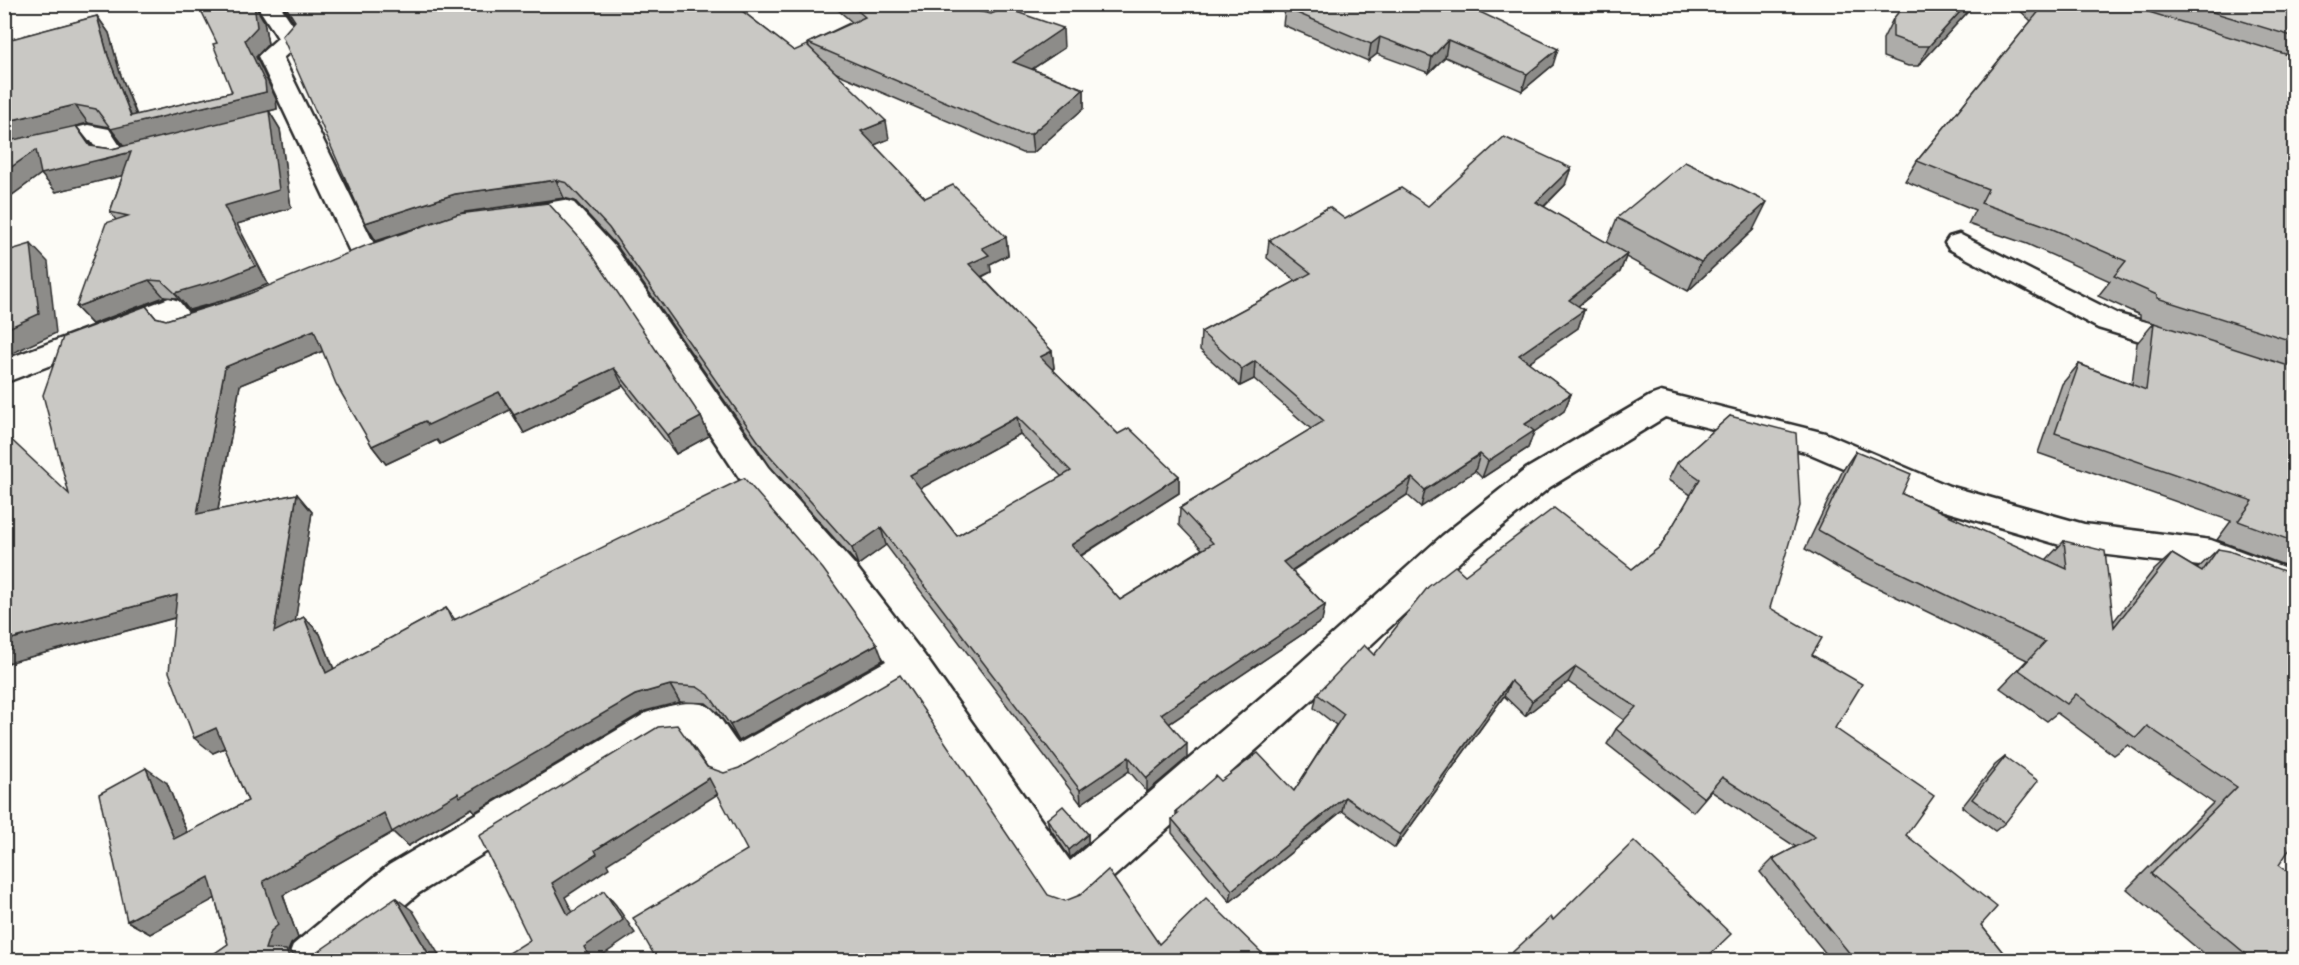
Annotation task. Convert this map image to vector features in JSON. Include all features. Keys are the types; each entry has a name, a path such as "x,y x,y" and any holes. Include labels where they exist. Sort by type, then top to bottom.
{"street":[{"path":"267,4 291,40 270,56 287,117 355,261 432,234"},
{"path":"4,153 88,133 100,134 113,155 125,157 169,146"},
{"path":"476,222 564,208 605,254 756,476 843,574 966,742 1066,891 1300,687 1462,539 1538,478 1661,404 1814,441 1941,497 2084,538 2148,548 2177,548 2211,554 2295,586"},
{"path":"1959,243 2108,321 2218,355"},
{"path":"4,372 169,308 181,326 236,309"},
{"path":"308,960 404,879 660,725 697,720 732,768 911,666"}],"building":[{"path":"198,4 254,4 257,27 245,40 265,82 266,92 111,129 96,109 75,105 4,122 4,41 97,16 108,56 131,116 232,92 213,44 217,43"},
{"path":"284,4 733,4 794,51 807,45 886,121 861,131 925,198 953,185 1006,237 982,248 989,255 969,264 1052,351 1040,357 1118,434 1129,428 1179,476 1071,545 1120,600 1213,543 1180,508 1324,421 1255,361 1242,369 1201,332 1311,273 1269,240 1329,207 1345,219 1401,188 1428,206 1504,137 1571,168 1536,202 1627,254 1569,300 1584,310 1519,355 1571,394 1525,424 1534,431 1488,461 1480,454 1425,490 1412,478 1283,562 1325,605 1161,714 1187,744 1147,778 1129,757 1080,790 881,528 852,548 763,448 609,228 567,183 556,180 455,194 365,223 282,36 295,21","holes":["1017,417 1071,471 957,536 910,475"]},
{"path":"850,4 945,4 991,14 1005,8 1063,28 1013,62 1084,89 1031,134 1021,134 808,43 865,17"},
{"path":"1290,4 1463,4 1558,49 1527,74 1448,40 1432,57 1380,37 1371,44 1285,8"},
{"path":"1905,4 1967,4 1929,46 1918,46 1893,37 1893,19"},
{"path":"2045,4 2123,4 2295,57 2295,342 2157,298 2157,295 2114,276 2126,261 2041,224 1981,203 1988,189 1917,161"},
{"path":"2186,4 2295,4 2295,37"},
{"path":"269,111 279,190 224,206 255,266 223,279 175,293 162,281 149,280 76,307 106,223 128,216 110,212 131,152 41,174 36,150 4,172 4,142 76,126 90,146 112,149"},
{"path":"1685,162 1767,202 1701,262 1617,218"},
{"path":"548,203 585,244 701,417 667,435 614,368 514,415 499,392 428,425 425,421 372,446 336,384 314,330 225,367 197,514 297,494 274,632 304,617 326,673 446,608 452,621 744,478 823,569 877,644 730,725 709,695 697,687 670,685 635,695 460,797 458,793 392,832 384,813 263,881 278,925 271,931 265,949 286,950 290,960 205,960 228,944 209,877 127,921 99,794 146,768 174,839 248,801 216,728 194,738 169,672 177,595 4,641 4,433 69,494 43,395 63,337 146,306 155,317 166,320 244,296 365,246 458,214"},
{"path":"31,244 39,314 4,330 4,252"},
{"path":"2154,323 2295,368 2295,542 2238,521 2253,501 2055,433 2079,364 2146,390"},
{"path":"1730,416 1796,433 1800,506 1770,608 1822,638 1812,655 1862,684 1835,728 1934,796 1906,835 1997,907 1981,925 2009,960 1855,960 1773,859 1815,837 1722,777 1704,798 1616,729 1636,707 1576,667 1532,701 1511,681 1400,835 1345,797 1232,890 1172,819 1178,814 1176,811 1216,776 1221,781 1258,753 1294,791 1344,714 1317,694 1364,645 1374,655 1428,587 1455,566 1465,575 1554,508 1632,569 1661,546 1700,479 1677,463"},
{"path":"1856,451 1911,474 1902,494 2067,569 2064,541 2105,551 2114,627 2172,554 2202,572 2218,549 2295,575 2295,841 2279,865 2295,877 2295,960 2253,960 2151,874 2237,787 2147,726 2136,738 2076,694 2067,704 2019,670 2045,642 1859,553 1818,530"},
{"path":"900,675 1048,895 1065,901 1080,895 1108,870 1159,944 1206,898 1269,960 657,960 633,918 747,850 709,778 595,850 597,854 552,883 568,915 604,891 623,920 584,947 591,960 498,960 530,940 479,836 658,727 677,725 707,767 724,773 739,768"},
{"path":"2005,757 2038,781 2005,823 1972,799"},
{"path":"1063,806 1088,834 1069,850 1047,819"},
{"path":"1634,841 1731,934 1704,960 1504,960 1551,917 1553,920"},
{"path":"396,898 432,960 306,960"}]}
